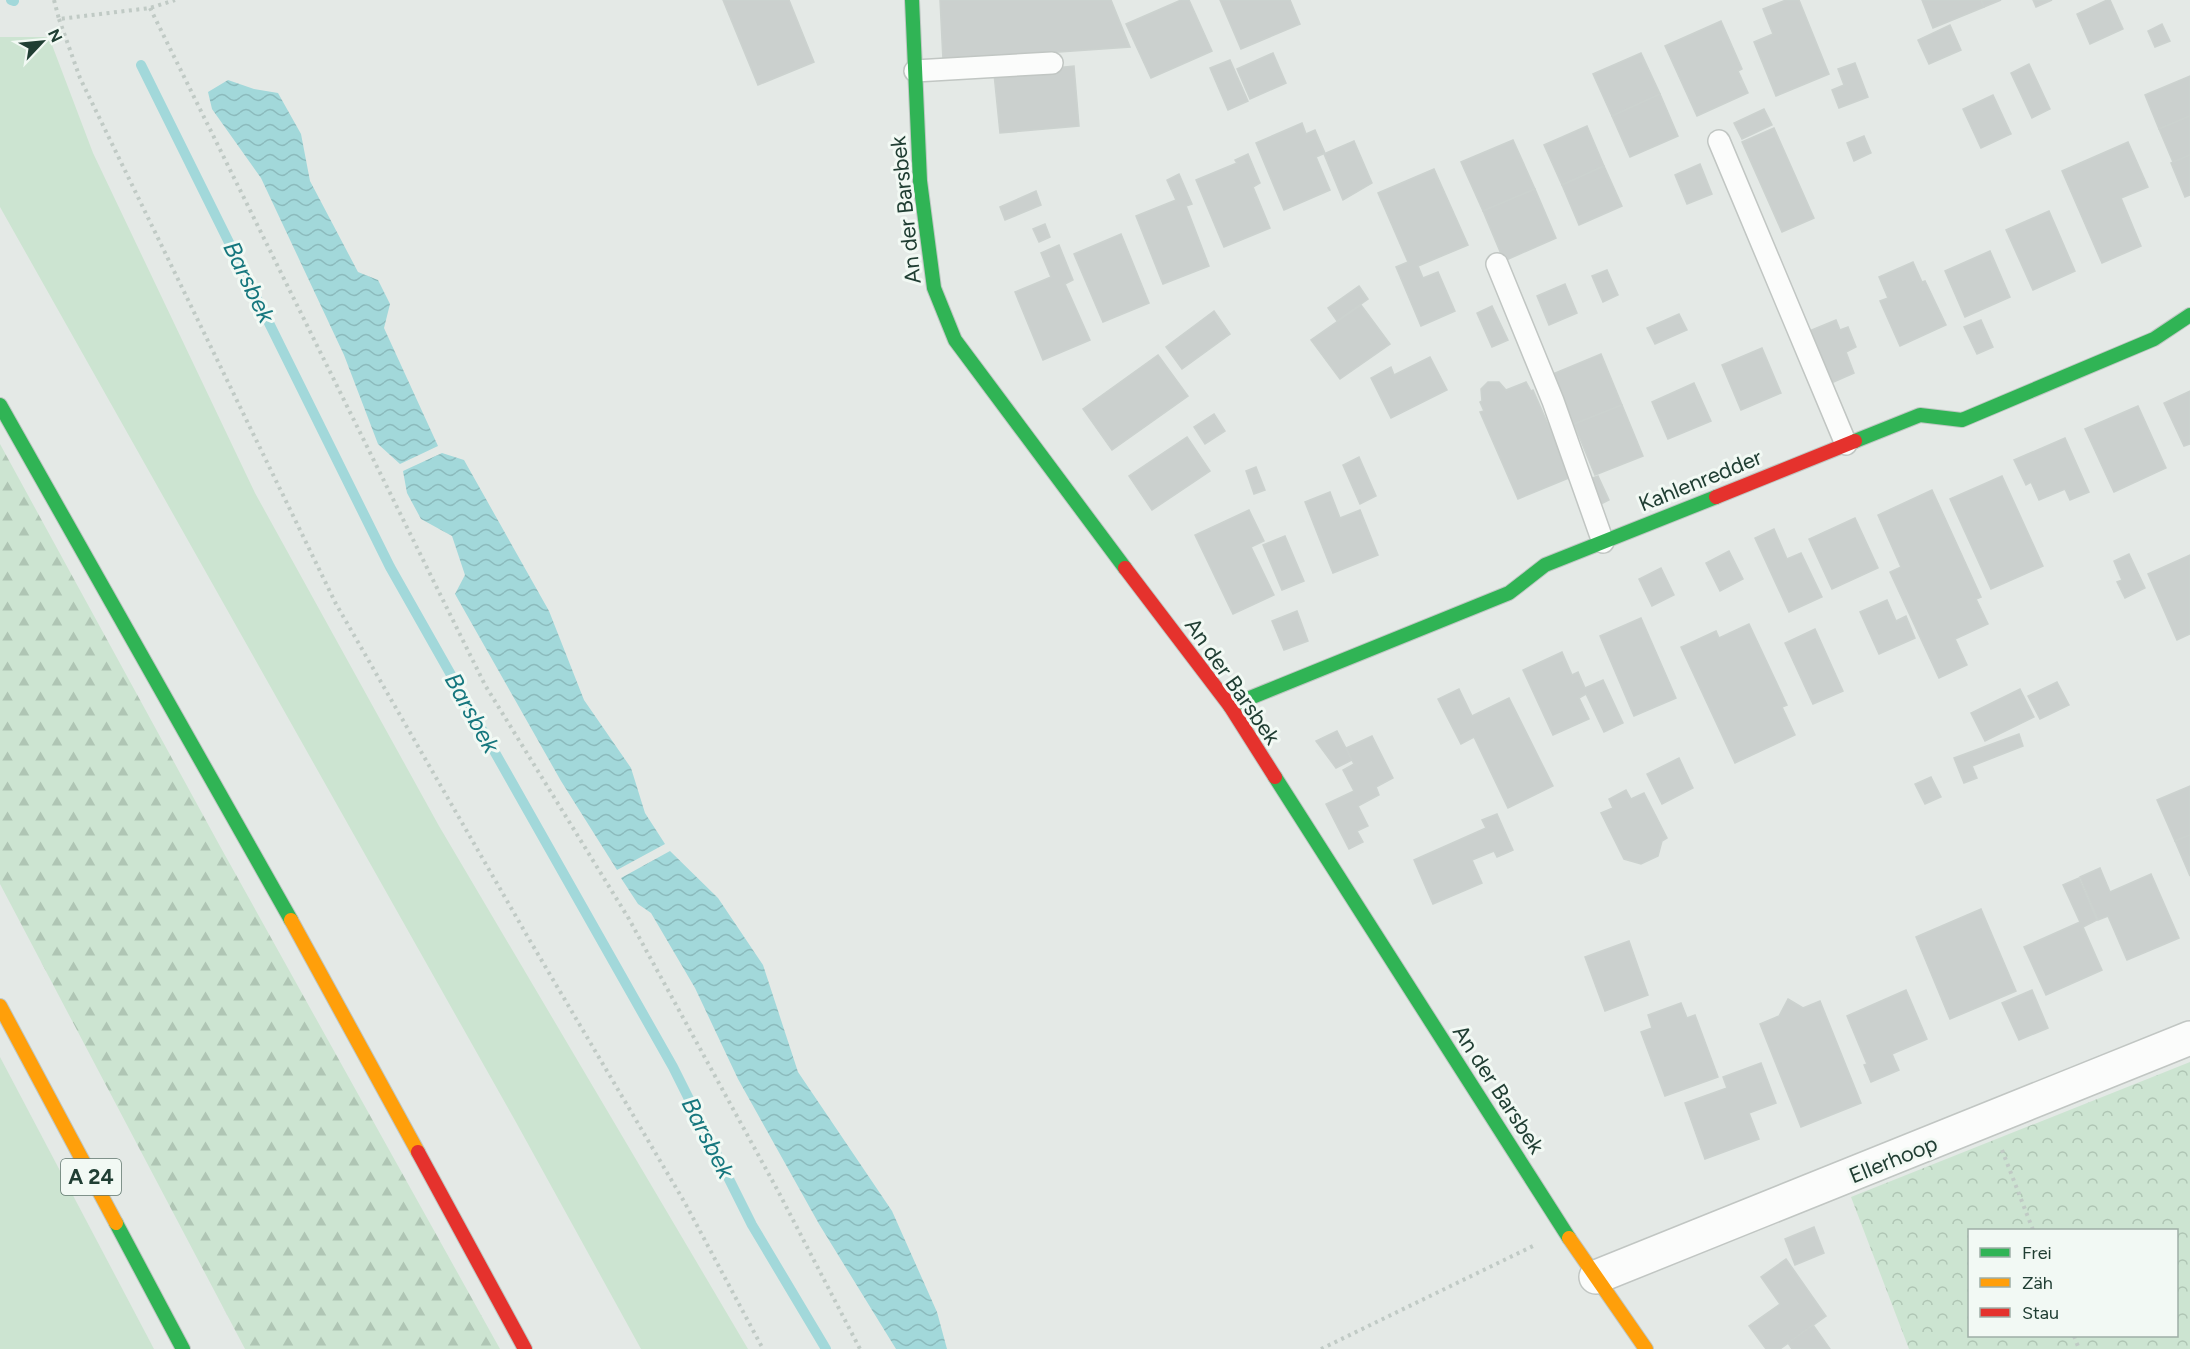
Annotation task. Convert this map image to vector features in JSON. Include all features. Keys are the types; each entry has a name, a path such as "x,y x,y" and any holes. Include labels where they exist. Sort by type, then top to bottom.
{"main road":[{"name":"An der Barsbek","path":"912,0 920,181 934,288 955,340 1230,706 1564,1231 1646,1349"},
{"name":"Kahlenredder","path":"1230,706 1509,593 1545,565 1920,415 1962,420 2154,339 2190,315"},
{"path":"0,405 246,838 525,1349"},
{"name":"A 24","path":"0,1006 183,1349"}],"street":[{"name":"Ellerhoop","path":"1596,1277 2190,1038"}],"lane":[{"path":"915,71 1052,63"},
{"path":"1719,141 1846,444"},
{"path":"1497,264 1552,401 1603,542"}],"path":[{"path":"54,0 80,78 336,604 529,939 685,1203 762,1349"},
{"path":"59,19 150,8 176,0"},
{"path":"150,8 485,685 629,919 778,1191 860,1349"},
{"path":"1991,1119 2033,1229"},
{"path":"1321,1349 1564,1231"}],"green space":[{"path":"0,37 49,37 93,153 255,493 439,826 748,1349 641,1349 517,1124 0,207"},
{"path":"0,444 221,848 500,1349 245,1349 0,884"},
{"path":"0,1057 154,1349 0,1349"},
{"path":"2190,1062 2190,1349 1909,1349 1851,1197"}],"water":[{"path":"228,80 254,89 278,93 301,134 310,181 358,272 378,280 390,304 384,328 438,446 400,464 378,444 344,355 261,178 212,109 208,92"},
{"path":"442,453 464,460 549,611 584,700 631,768 645,813 665,844 617,870 561,781 455,594 465,575 452,536 421,519 407,493 403,471"},
{"path":"670,851 718,898 763,965 798,1072 892,1211 937,1312 947,1349 896,1349 819,1224 738,1079 695,988 651,913 638,904 621,878"}],"building":[{"path":"723,0 789,0 814,62 758,85"},
{"path":"940,0 1111,0 1130,47 943,60"},
{"path":"1181,0 1189,0 1212,51 1151,78 1126,24"},
{"path":"1220,0 1290,0 1300,24 1241,49"},
{"path":"1786,0 1799,0 1829,74 1776,96 1754,42 1773,34 1763,9"},
{"path":"1922,0 1981,0 1984,7 1933,28"},
{"path":"1981,0 2001,0 1984,7"},
{"path":"2033,0 2052,0 2036,7"},
{"path":"2110,0 2123,29 2090,44 2077,14"},
{"path":"1721,21 1742,69 1738,71 1748,93 1697,116 1665,46"},
{"path":"2162,24 2170,41 2155,47 2148,31"},
{"path":"1950,25 1961,50 1929,64 1918,40"},
{"path":"1273,53 1286,83 1250,99 1237,69"},
{"path":"1641,53 1660,94 1612,116 1593,74"},
{"path":"1230,60 1248,101 1228,110 1210,68"},
{"path":"1855,63 1868,97 1839,108 1832,90 1844,85 1838,69"},
{"path":"2029,64 2050,109 2032,118 2011,73"},
{"path":"1074,66 1079,126 1000,133 994,74"},
{"path":"2190,76 2190,116 2159,129 2145,95"},
{"path":"1660,94 1678,136 1630,157 1612,116"},
{"path":"1993,95 2011,134 1981,148 1963,109"},
{"path":"1764,109 1772,125 1742,139 1734,123"},
{"path":"2190,116 2190,155 2173,162 2159,129"},
{"path":"1302,123 1306,134 1315,130 1325,153 1316,157 1330,190 1284,210 1256,143"},
{"path":"1587,126 1604,166 1562,185 1544,145"},
{"path":"1774,128 1814,218 1782,232 1742,142"},
{"path":"1864,136 1871,153 1854,161 1847,143"},
{"path":"1513,140 1535,189 1483,211 1461,162"},
{"path":"1354,141 1372,183 1343,200 1324,154"},
{"path":"2128,142 2148,187 2121,198 2141,246 2102,263 2062,171"},
{"path":"1248,154 1260,183 1253,187 1270,228 1224,247 1196,180 1237,163 1235,160"},
{"path":"2190,155 2190,195 2185,197 2171,163"},
{"path":"1700,164 1712,194 1687,204 1675,175"},
{"path":"1604,166 1622,206 1579,225 1562,185"},
{"path":"1434,169 1468,245 1418,266 1423,278 1438,272 1455,311 1421,326 1396,267 1408,262 1378,193"},
{"path":"1179,174 1192,204 1186,206 1209,266 1163,284 1136,216 1176,200 1167,180"},
{"path":"1535,189 1556,238 1504,261 1483,211"},
{"path":"1036,191 1041,205 1005,220 1000,207"},
{"path":"2049,211 2075,271 2033,290 2006,230"},
{"path":"1045,224 1050,237 1039,242 1033,229"},
{"path":"1121,234 1149,303 1103,322 1074,254"},
{"path":"1059,245 1073,280 1065,284 1090,340 1043,360 1015,292 1051,277 1041,253"},
{"path":"1990,251 2010,297 1965,317 1945,271"},
{"path":"1913,262 1922,282 1925,281 1946,325 1900,346 1880,301 1888,298 1879,277"},
{"path":"1607,270 1618,295 1603,302 1592,276"},
{"path":"1565,284 1577,313 1549,325 1537,296"},
{"path":"1359,286 1368,299 1337,321 1328,308"},
{"path":"1361,305 1390,344 1340,379 1311,340"},
{"path":"1492,306 1508,340 1492,347 1477,313"},
{"path":"1214,311 1230,334 1182,369 1166,347"},
{"path":"1679,314 1687,330 1655,344 1647,328"},
{"path":"1836,320 1840,330 1848,327 1856,347 1846,352 1854,373 1829,384 1807,332"},
{"path":"1981,320 1993,347 1977,354 1964,327"},
{"path":"1762,348 1781,393 1741,410 1722,365"},
{"path":"1601,354 1622,405 1574,424 1553,374"},
{"path":"1158,355 1188,396 1112,450 1083,409"},
{"path":"1430,357 1447,390 1391,418 1371,378 1391,367 1394,375"},
{"path":"1488,382 1499,382 1506,390 1526,382 1531,391 1533,390 1571,477 1518,499 1480,412 1484,411 1480,402 1482,401 1481,389"},
{"path":"1694,383 1711,421 1668,439 1652,402"},
{"path":"2190,391 2190,444 2184,446 2164,403"},
{"path":"1622,405 1643,456 1595,475 1574,424"},
{"path":"2138,406 2166,468 2114,492 2085,429"},
{"path":"1214,414 1225,431 1205,444 1194,427"},
{"path":"1187,437 1210,471 1152,510 1129,476"},
{"path":"2065,438 2089,492 2070,500 2065,489 2039,500 2031,482 2026,485 2014,460"},
{"path":"1359,457 1376,496 1360,504 1343,465"},
{"path":"1256,467 1265,490 1254,494 1246,471"},
{"path":"1598,476 1609,500 1597,506 1585,481"},
{"path":"2002,476 2043,566 1991,589 1950,499"},
{"path":"1932,490 1981,597 1976,599 1988,624 1955,639 1967,665 1939,678 1890,572 1901,567 1878,515"},
{"path":"1330,492 1340,518 1360,510 1378,555 1333,573 1305,502"},
{"path":"1249,510 1264,541 1251,547 1274,595 1233,614 1195,535"},
{"path":"1855,518 1878,568 1832,589 1809,539"},
{"path":"1774,529 1787,559 1801,553 1822,597 1789,612 1755,538"},
{"path":"1285,536 1304,581 1282,590 1263,545"},
{"path":"1729,551 1743,579 1720,591 1706,563"},
{"path":"2129,554 2145,588 2125,598 2117,582 2122,580 2114,561"},
{"path":"2190,555 2190,634 2177,640 2148,574"},
{"path":"1661,568 1674,595 1652,606 1639,579"},
{"path":"1887,600 1896,621 1906,616 1915,638 1879,654 1860,612"},
{"path":"1297,611 1308,641 1284,650 1272,621"},
{"path":"1641,618 1676,698 1634,716 1600,636"},
{"path":"1749,624 1787,705 1782,707 1795,735 1735,763 1681,647 1716,631 1719,638"},
{"path":"1815,629 1843,691 1813,704 1785,643"},
{"path":"1562,652 1572,675 1578,672 1585,688 1603,680 1623,723 1604,732 1586,694 1579,698 1589,719 1553,735 1523,670"},
{"path":"2057,682 2069,705 2040,719 2028,696"},
{"path":"1459,689 1472,716 1509,698 1553,786 1508,808 1474,737 1461,744 1438,699"},
{"path":"2020,689 2034,717 1985,741 1971,713"},
{"path":"1337,731 1352,760 1336,768 1316,741"},
{"path":"2019,734 2023,746 1972,766 1977,778 1964,783 1954,758"},
{"path":"1372,736 1393,778 1376,787 1379,795 1358,806 1368,826 1357,831 1363,842 1349,849 1326,804 1354,791 1343,770 1354,764 1346,748"},
{"path":"1679,758 1693,788 1662,804 1647,774"},
{"path":"1931,777 1941,797 1925,804 1915,784"},
{"path":"2190,786 2190,835 2175,841 2157,800"},
{"path":"1626,790 1631,799 1644,793 1667,838 1662,841 1658,856 1641,864 1624,859 1601,813 1613,808 1609,799"},
{"path":"1497,814 1513,850 1497,857 1494,851 1472,860 1482,883 1433,904 1414,860 1486,828 1482,820"},
{"path":"2190,835 2190,876 2175,841"},
{"path":"2100,868 2110,892 2151,874 2179,938 2127,960 2108,916 2098,920 2080,877"},
{"path":"2079,878 2097,920 2083,927 2102,970 2046,995 2024,947 2080,922 2063,885"},
{"path":"1981,909 2016,991 1950,1019 1916,937"},
{"path":"1629,941 1648,995 1605,1011 1585,957"},
{"path":"1906,990 1927,1039 1892,1054 1899,1070 1871,1082 1864,1065 1867,1064 1847,1016"},
{"path":"2032,990 2048,1028 2019,1040 2002,1003"},
{"path":"1788,999 1803,1008 1820,1001 1861,1103 1801,1127 1760,1024 1779,1016"},
{"path":"1681,1003 1687,1018 1695,1015 1718,1077 1665,1096 1641,1032 1652,1028 1648,1015"},
{"path":"1761,1063 1776,1103 1749,1113 1759,1139 1705,1159 1685,1103 1727,1088 1723,1077"},
{"path":"1814,1227 1824,1253 1795,1265 1785,1239"},
{"path":"1786,1259 1826,1316 1780,1349 1766,1349 1749,1326 1780,1304 1761,1277"},
{"path":"1813,1325 1830,1349 1792,1349 1788,1343"}],"waterway":[{"name":"Barsbek","path":"141,65 390,567 673,1067 752,1225 826,1349"}],"traffic: fast":[{"path":"912,0 920,181 934,288 955,340 1125,568"},
{"path":"1855,441 1920,415 1962,420 2154,339 2190,315"},
{"path":"0,405 291,920"},
{"path":"1230,706 1509,593 1545,565 1716,497"},
{"path":"1275,777 1569,1238"},
{"path":"116,1223 183,1349"}],"traffic: slow":[{"path":"291,920 418,1152"},
{"path":"0,1006 116,1223"},
{"path":"1569,1238 1646,1349"}],"traffic: jam":[{"path":"1716,497 1855,441"},
{"path":"1125,568 1230,706 1275,777"},
{"path":"418,1152 525,1349"}]}
